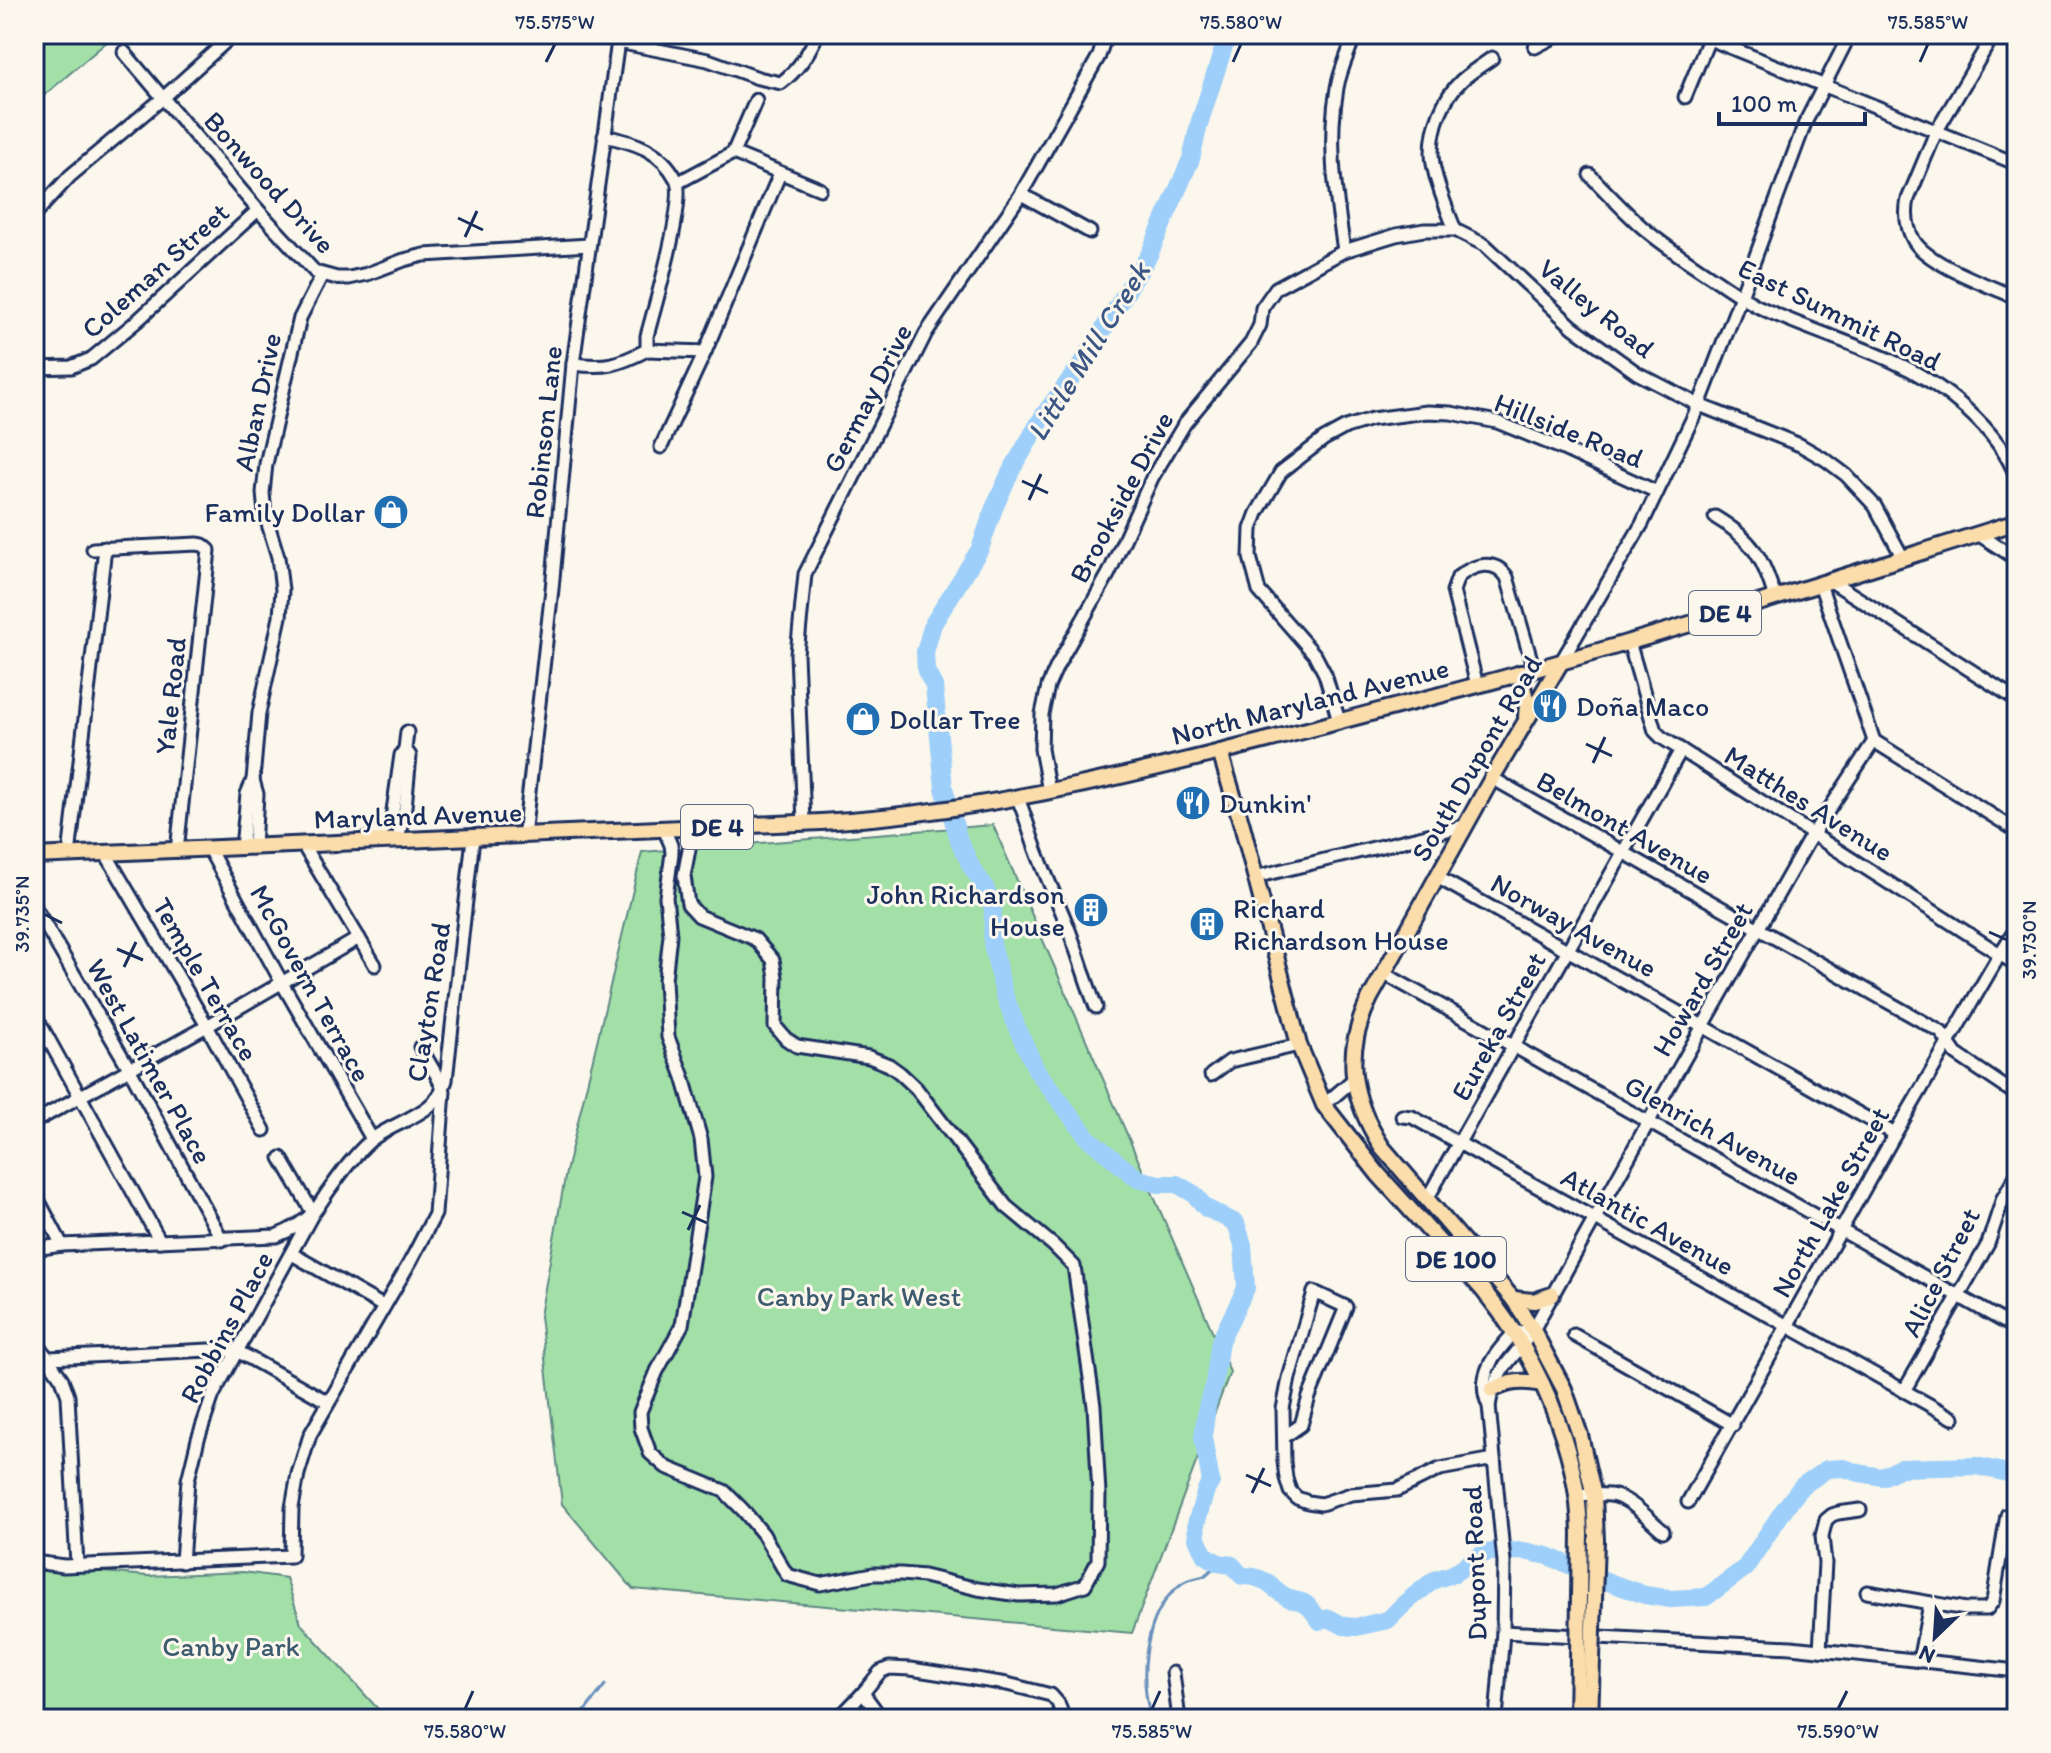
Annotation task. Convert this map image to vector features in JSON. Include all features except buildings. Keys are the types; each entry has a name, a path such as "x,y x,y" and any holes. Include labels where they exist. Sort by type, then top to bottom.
{"main road":[{"name":"DE 4","path":"1826,583 2017,522"},
{"name":"North Maryland Avenue","path":"804,823 875,819 968,806 1220,752 1527,672 1826,583"},
{"name":"South Dupont Road","path":"1561,662 1464,826 1370,998 1358,1024 1354,1044 1354,1079 1362,1111 1382,1147 1513,1299 1533,1330 1572,1410 1594,1496 1596,1540 1590,1719"},
{"path":"1526,722 1527,672"},
{"name":"DE 100","path":"1220,752 1299,1045 1324,1105 1378,1174 1499,1309 1542,1384 1561,1431 1577,1494 1580,1534 1577,1719"},
{"name":"Maryland Avenue","path":"34,856 804,823"},
{"path":"1421,1220 1437,1222 1458,1245 1476,1257"},
{"path":"1513,1299 1534,1301 1552,1295"},
{"path":"1492,1390 1512,1381 1542,1384"}],"street":[{"path":"34,215 70,176 234,34"},
{"path":"619,38 708,60 781,83 793,74 811,50 817,34"},
{"name":"Germay Drive","path":"804,823 797,654 805,574 926,333 1021,194 1099,56 1106,34"},
{"path":"1344,251 1332,172 1332,129 1338,85 1355,34"},
{"path":"1697,34 1710,36 2017,164"},
{"name":"South Dupont Road","path":"1561,662 1642,524 1699,405 1805,123 1850,34"},
{"path":"1994,34 1936,132 1908,199 1906,222 1915,242 1929,256 2017,298"},
{"path":"1535,47 1555,35"},
{"path":"1685,97 1710,36"},
{"name":"Robinson Lane","path":"524,836 573,364 619,38"},
{"name":"Bonwood Drive","path":"124,52 258,210 310,267 322,275 356,277 424,255 589,245"},
{"path":"1455,230 1432,155 1435,129 1444,103 1462,80 1492,58"},
{"path":"679,182 733,153 756,100"},
{"path":"604,136 646,148 667,165 679,182 677,219 647,336 647,350"},
{"path":"733,153 820,189"},
{"path":"661,447 705,352 780,173"},
{"name":"East Summit Road","path":"1590,175 1643,228 1757,306 1894,361 1922,377 1975,418 2003,448 2017,479"},
{"path":"1021,194 1090,232"},
{"name":"Coleman Street","path":"34,368 71,367 91,359 258,210"},
{"name":"Brookside Drive","path":"1049,791 1041,749 1042,714 1048,686 1057,666 1109,573 1152,478 1185,423 1251,343 1260,325 1262,308 1276,288 1344,251 1396,235 1424,230 1455,230"},
{"name":"Valley Road","path":"1455,230 1485,245 1573,327 1655,383 1699,405 1800,445 1826,460 1846,475 1875,506 1903,558"},
{"name":"Alban Drive","path":"248,848 257,794 253,780 259,713 280,617 282,590 278,557 265,514 263,493 266,464 297,327 322,275"},
{"path":"573,364 621,364 647,350 705,352"},
{"name":"Hillside Road","path":"1339,721 1325,674 1315,655 1259,591 1250,557 1251,529 1281,472 1324,439 1346,427 1372,419 1427,412 1451,413 1497,422 1657,492"},
{"path":"1715,517 1741,536 1757,553 1767,569 1775,598"},
{"path":"1978,534 2017,559"},
{"name":"Yale Road","path":"69,855 99,549 197,544 207,547 210,554 177,851"},
{"path":"1477,685 1453,591 1458,577 1475,566 1491,565 1507,577 1527,672"},
{"path":"1826,583 2017,700"},
{"path":"1826,583 1874,741 2017,831"},
{"name":"Matthes Avenue","path":"1629,642 1655,731 1661,737 2017,965"},
{"path":"350,843 382,831 392,818 407,732"},
{"name":"Howard Street","path":"1533,1330 1813,834 1874,741"},
{"path":"397,840 403,824 410,756 405,749"},
{"name":"Eureka Street","path":"1427,1199 1681,750"},
{"name":"Belmont Avenue","path":"1492,778 1941,1032 1956,1054 2017,1095"},
{"path":"1017,797 1096,1007"},
{"path":"1255,877 1464,826"},
{"path":"664,829 672,853 666,897 670,935 665,980 668,1037 701,1139 705,1177 682,1325 657,1371 640,1412 641,1428 650,1453 666,1467 724,1491 763,1534 787,1575 820,1584 873,1574 901,1574 1019,1595 1057,1594 1085,1585 1098,1561 1099,1494 1094,1406 1074,1266 1006,1206 916,1088 889,1065 869,1057 797,1046 779,1032 775,1026 776,977 773,960 755,939 699,916 688,904 684,876 693,828"},
{"name":"Clayton Road","path":"34,1249 62,1245 276,1236 313,1213 343,1170 372,1139 425,1109 444,1091 473,838"},
{"path":"303,845 375,965"},
{"name":"McGovern Terrace","path":"209,849 372,1139"},
{"name":"Temple Terrace","path":"106,854 264,1130"},
{"name":"Norway Avenue","path":"1437,877 1895,1134"},
{"name":"West Latimer Place","path":"34,906 130,1070 222,1240"},
{"name":"North Lake Street","path":"1688,1502 1895,1134 2017,927"},
{"path":"34,1122 359,938"},
{"name":"Glenrich Avenue","path":"1385,974 2017,1329"},
{"path":"34,1013 160,1241"},
{"path":"1211,1075 1230,1061 1299,1045"},
{"path":"34,1562 54,1566 291,1556 292,1508 310,1435 435,1214 444,1091 420,1047"},
{"path":"1324,1105 1354,1079"},
{"name":"Atlantic Avenue","path":"1402,1116 1412,1117 1953,1418"},
{"path":"281,1158 313,1213"},
{"name":"Alice Street","path":"1904,1391 1988,1244 2003,1198 2017,1174"},
{"path":"34,1192 62,1245"},
{"name":"Robbins Place","path":"182,1562 188,1480 213,1395 313,1213"},
{"path":"292,1254 383,1306"},
{"path":"1284,1437 1301,1425 1309,1397 1346,1307 1314,1292 1283,1409 1284,1462 1290,1491 1297,1498 1321,1504 1351,1494 1397,1490 1440,1469 1494,1459"},
{"path":"1514,1333 1533,1330"},
{"name":"Dupont Road","path":"1496,1719 1503,1632 1504,1546 1489,1406 1501,1369 1533,1330"},
{"name":"Dupont Road","path":"1489,1406 1485,1389 1488,1366 1514,1333"},
{"path":"1574,1335 1733,1425"},
{"path":"34,1339 62,1379 68,1396 77,1565"},
{"path":"34,1364 49,1358 237,1351 328,1402"},
{"path":"1577,1494 1620,1498 1663,1531"},
{"path":"1820,1650 1825,1563 1822,1536 1826,1520 1838,1513 1860,1510"},
{"path":"1867,1592 1930,1604 1987,1609 1993,1601 2007,1515"},
{"path":"1919,1661 1930,1604"},
{"path":"1503,1632 1820,1650 2017,1671"},
{"path":"838,1719 880,1672 889,1668 1007,1684 1051,1695 1064,1719"},
{"path":"1173,1673 1179,1719"},
{"path":"863,1693 882,1719"}],"green space":[{"path":"34,34 116,34 34,104"},
{"name":"Canby Park West","path":"993,825 1230,1372 1132,1633 633,1589 562,1504 540,1316 566,1172 642,852"},
{"name":"Canby Park","path":"34,1570 148,1576 243,1572 286,1578 301,1624 387,1719 34,1719"}],"waterway":[{"name":"Little Mill Creek","path":"1228,34 1191,159 1149,255 1084,361 1043,416 1010,473 980,549 933,624 925,652 926,671 934,686 944,788 959,841 993,908 992,943 1004,994 1037,1071 1088,1138 1138,1179 1177,1184 1194,1194 1206,1208 1236,1223 1243,1245 1246,1288 1220,1341 1203,1437 1211,1482 1196,1524 1197,1538 1204,1554 1218,1563 1232,1565 1242,1576 1262,1580 1291,1599 1305,1603 1320,1621 1329,1618 1344,1626 1356,1627 1388,1620 1434,1580 1453,1574 1482,1554 1492,1552 1524,1551 1548,1556 1645,1595 1671,1599 1706,1597 1745,1568 1802,1486 1827,1469 1844,1468 1882,1477 1901,1468 1976,1466 2017,1475"},
{"path":"1151,1719 1145,1665 1147,1647 1159,1612 1181,1584 1204,1576 1218,1563"},
{"path":"585,1711 605,1685"}],"place":[{"name":"Family Dollar","path":"391,512"},
{"name":"Doña Maco","path":"1550,706"},
{"name":"Dollar Tree","path":"863,719"},
{"name":"Dunkin'","path":"1193,803"},
{"name":"John Richardson House","path":"1091,910"},
{"name":"Richard Richardson House","path":"1207,924"}]}
